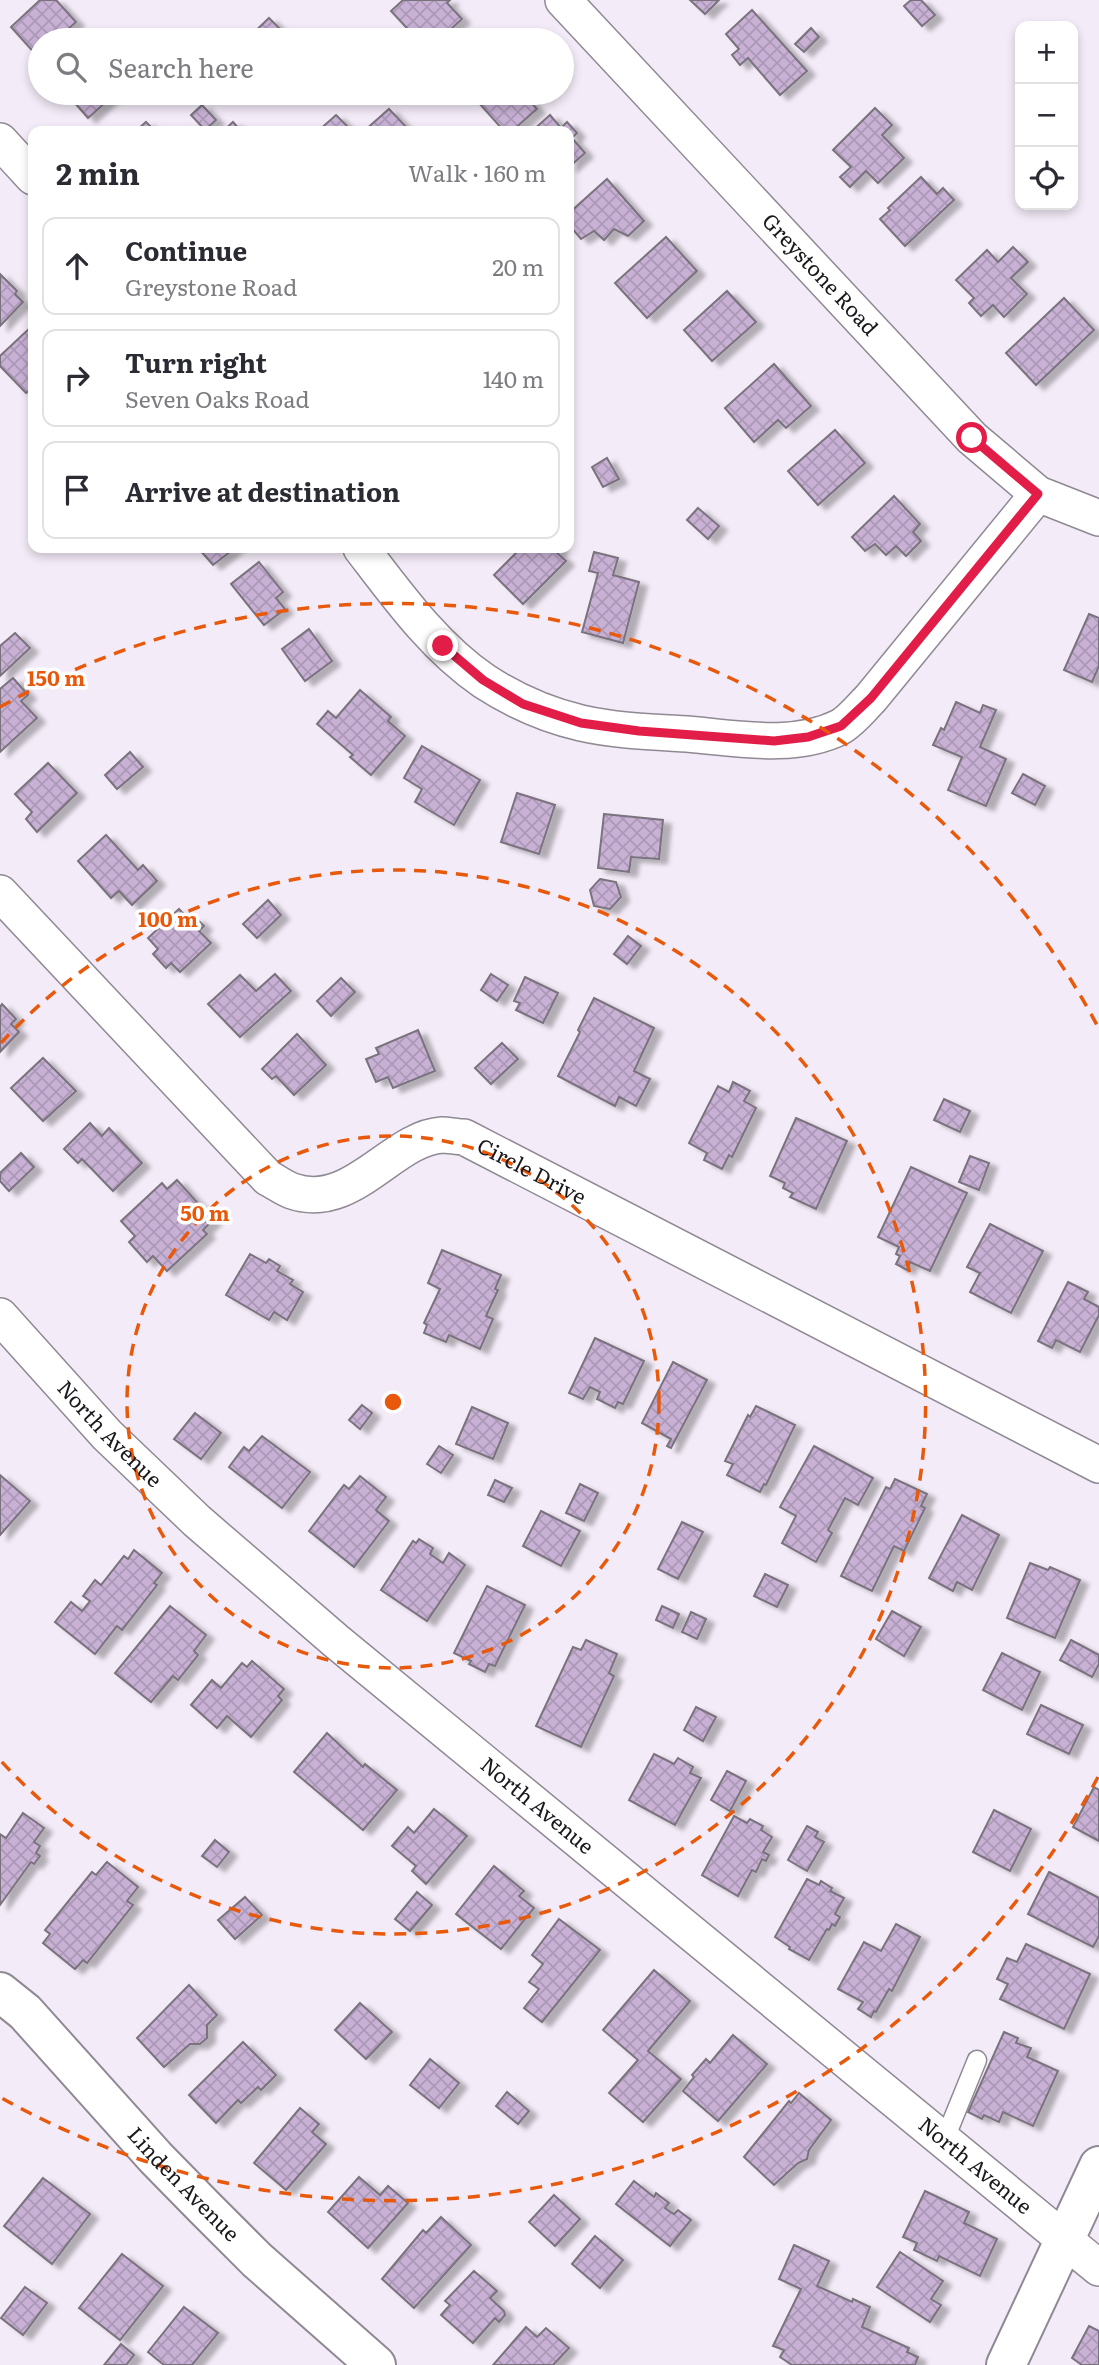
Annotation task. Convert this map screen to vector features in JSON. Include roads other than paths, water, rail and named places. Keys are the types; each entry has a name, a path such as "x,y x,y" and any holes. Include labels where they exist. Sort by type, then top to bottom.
{"street":[{"name":"Greystone Road","path":"563,0 972,438 1038,494 1099,518"},
{"path":"0,141 28,172"},
{"path":"365,553 398,597 443,646 483,680 523,704 581,723 639,731 774,741 808,737 841,726 871,698 1038,494"},
{"name":"Circle Drive","path":"0,893 268,1178 293,1191 317,1194 347,1188 417,1143 441,1135 464,1137 1099,1465"},
{"name":"North Avenue","path":"0,1316 107,1434 207,1530 336,1641 1099,2268"},
{"name":"Linden Avenue","path":"0,1992 25,2012 156,2158 239,2242 376,2365"},
{"path":"1006,2365 1099,2166"}],"lane":[{"path":"944,2141 977,2060"}]}
